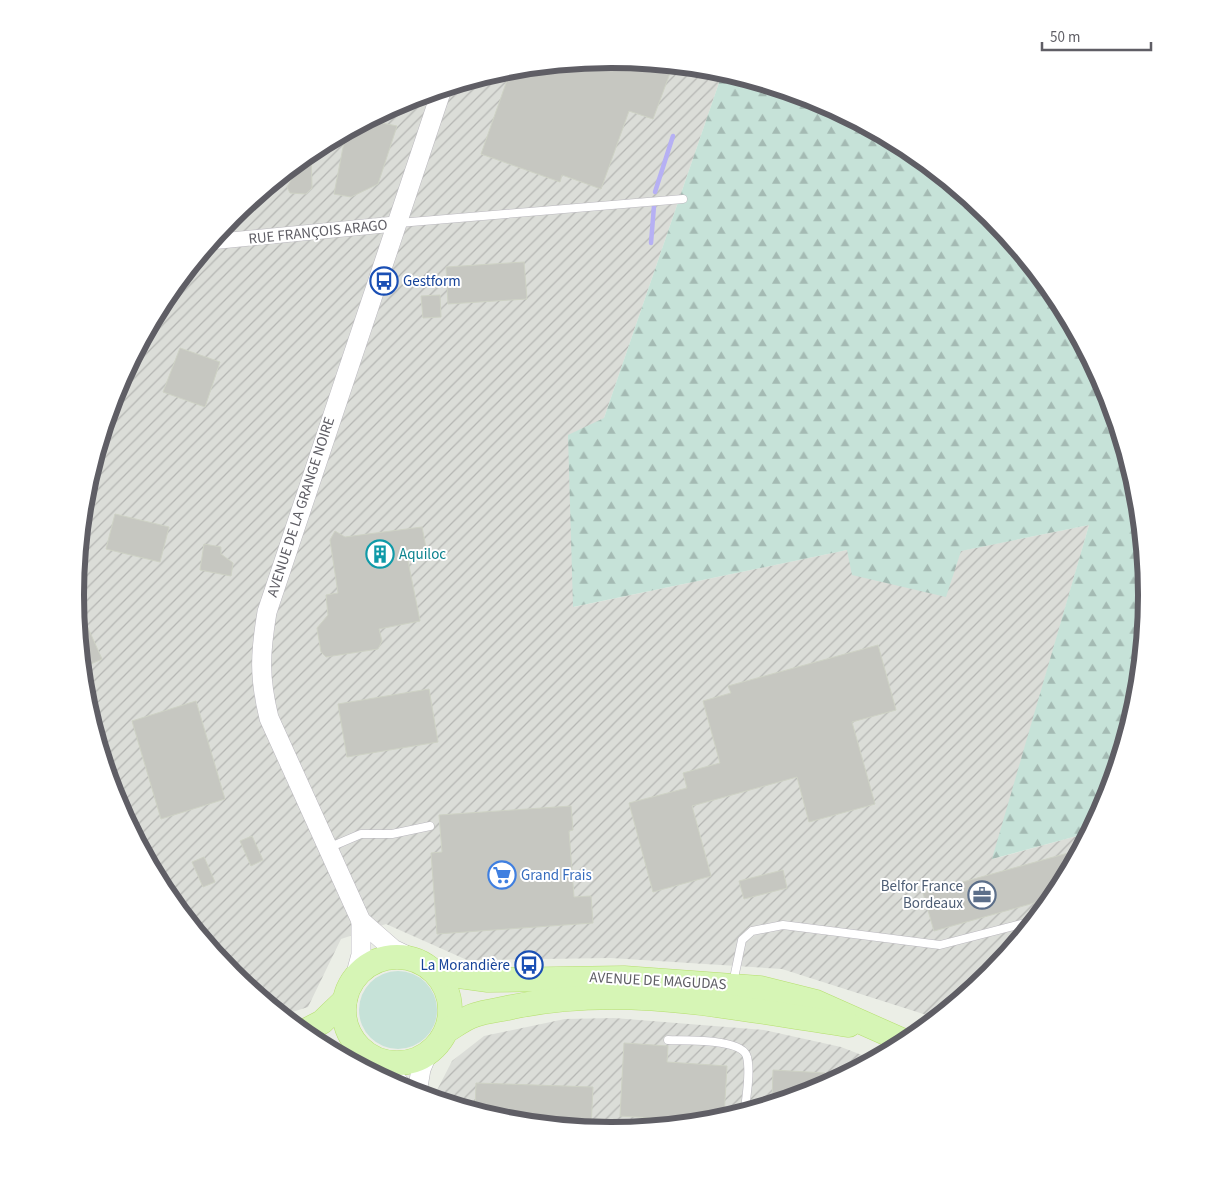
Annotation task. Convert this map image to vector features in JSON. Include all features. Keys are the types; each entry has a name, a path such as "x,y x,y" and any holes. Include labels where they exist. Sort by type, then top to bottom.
{"main road":[{"path":"353,1054 371,1056 395,1064 412,1062 427,1055 440,1044 448,1030 451,1015 450,1000 445,985 437,973 414,959 398,956 382,959 366,966 355,978 345,1000 344,1014 347,1028 353,1041 371,1056"},
{"name":"AVENUE DE MAGUDAS","path":"437,973 488,980 596,977 760,988 816,1002 896,1038"},
{"name":"AVENUE DE MAGUDAS","path":"448,1030 474,1016 530,1004 605,998 661,999 716,1003 872,1028"},
{"path":"311,1028 322,1022 345,1000"}],"street":[{"name":"AVENUE DE LA GRANGE NOIRE","path":"414,959 393,948 362,921 269,718 261,684 260,649 267,612 395,224 440,96"},
{"name":"RUE FRANÇOIS ARAGO","path":"221,241 395,224"},
{"name":"AVENUE DE LA GRANGE NOIRE","path":"355,978 361,955 362,921"},
{"path":"418,1085 421,1069 427,1055"},
{"path":"371,1056 386,1071"}],"lane":[{"path":"395,224 683,199"},
{"path":"328,848 361,834 392,834 430,826"},
{"path":"733,985 742,940 752,931 783,925 940,945 1023,923"},
{"path":"668,1040 727,1043 737,1045 744,1050 748,1061 745,1104"}],"shaded area":[{"path":"611,68 645,69 680,72 720,79 604,418 574,607 847,550 960,551 1089,525 993,859 1080,835 1049,887 1007,942 984,967 928,1016 782,969 611,958 467,960 386,924 341,939 308,1007 290,1013 238,967 193,915 173,887 138,828 112,764 102,731 94,697 85,629 85,560 94,492 102,458 112,425 138,361 173,302 193,274 238,222 290,176 318,156 378,122 442,95 475,85 542,72"},
{"path":"614,1018 764,1030 841,1047 864,1056 813,1081 747,1104 680,1117 645,1120 611,1122 542,1117 475,1104 436,1092 452,1061 484,1036 565,1019"}],"green space":[{"path":"720,79 780,95 844,122 904,156 958,198 1007,247 1049,302 1067,331 1084,361 1098,393 1120,458 1128,492 1137,560 1138,594 1137,629 1133,663 1128,697 1110,764 1080,835 992,859 1089,525 961,551 946,597 852,575 847,550 573,607 568,435 604,418"},
{"path":"398,971 413,974 430,988 434,995 437,1010 434,1025 420,1042 413,1046 398,1049 383,1046 366,1032 362,1025 359,1010 362,995 376,978 383,974"}],"building":[{"path":"611,68 671,71 653,119 629,111 601,189 562,175 560,182 481,154 508,78 542,72 577,69"},
{"path":"378,122 397,126 378,184 351,197 334,194 345,140"},
{"path":"311,161 312,188 306,194 290,193 287,187 294,175 292,175"},
{"path":"524,262 527,299 448,304 446,267"},
{"path":"440,295 441,317 423,318 421,296"},
{"path":"180,348 220,362 205,407 163,392"},
{"path":"115,514 169,527 160,562 106,549"},
{"path":"422,527 428,558 408,561 420,621 379,629 382,641 378,649 326,657 321,652 317,628 328,615 326,595 338,593 330,540 335,531 345,537"},
{"path":"204,544 221,547 221,554 233,563 231,576 200,570"},
{"path":"85,621 102,659 89,665"},
{"path":"878,645 896,710 852,722 875,804 809,822 797,777 692,806 711,876 653,892 629,803 687,788 683,773 720,763 703,701 731,693 728,686"},
{"path":"429,689 438,742 347,757 338,704"},
{"path":"196,701 225,799 161,819 132,721"},
{"name":"Grand Frais","path":"571,806 573,830 569,831 574,897 591,896 593,923 437,934 431,853 442,852 439,815"},
{"path":"252,836 263,860 251,866 240,841"},
{"path":"1070,852 1038,902 934,931 923,893"},
{"path":"204,857 215,882 203,887 192,862"},
{"path":"783,870 787,888 744,899 739,881"},
{"path":"624,1043 668,1046 667,1062 727,1066 724,1109 662,1119 620,1116"},
{"path":"773,1070 825,1073 825,1076 813,1081 772,1096"},
{"path":"476,1083 593,1087 591,1121 542,1117 475,1104"}],"waterway":[{"path":"655,192 673,136"},
{"path":"651,243 654,206"}],"place":[{"name":"Gestform","path":"384,281"},
{"name":"Aquiloc","path":"380,554"},
{"name":"Grand Frais","path":"502,875"},
{"name":"Belfor France Bordeaux","path":"982,895"},
{"name":"La Morandière","path":"529,965"}]}
